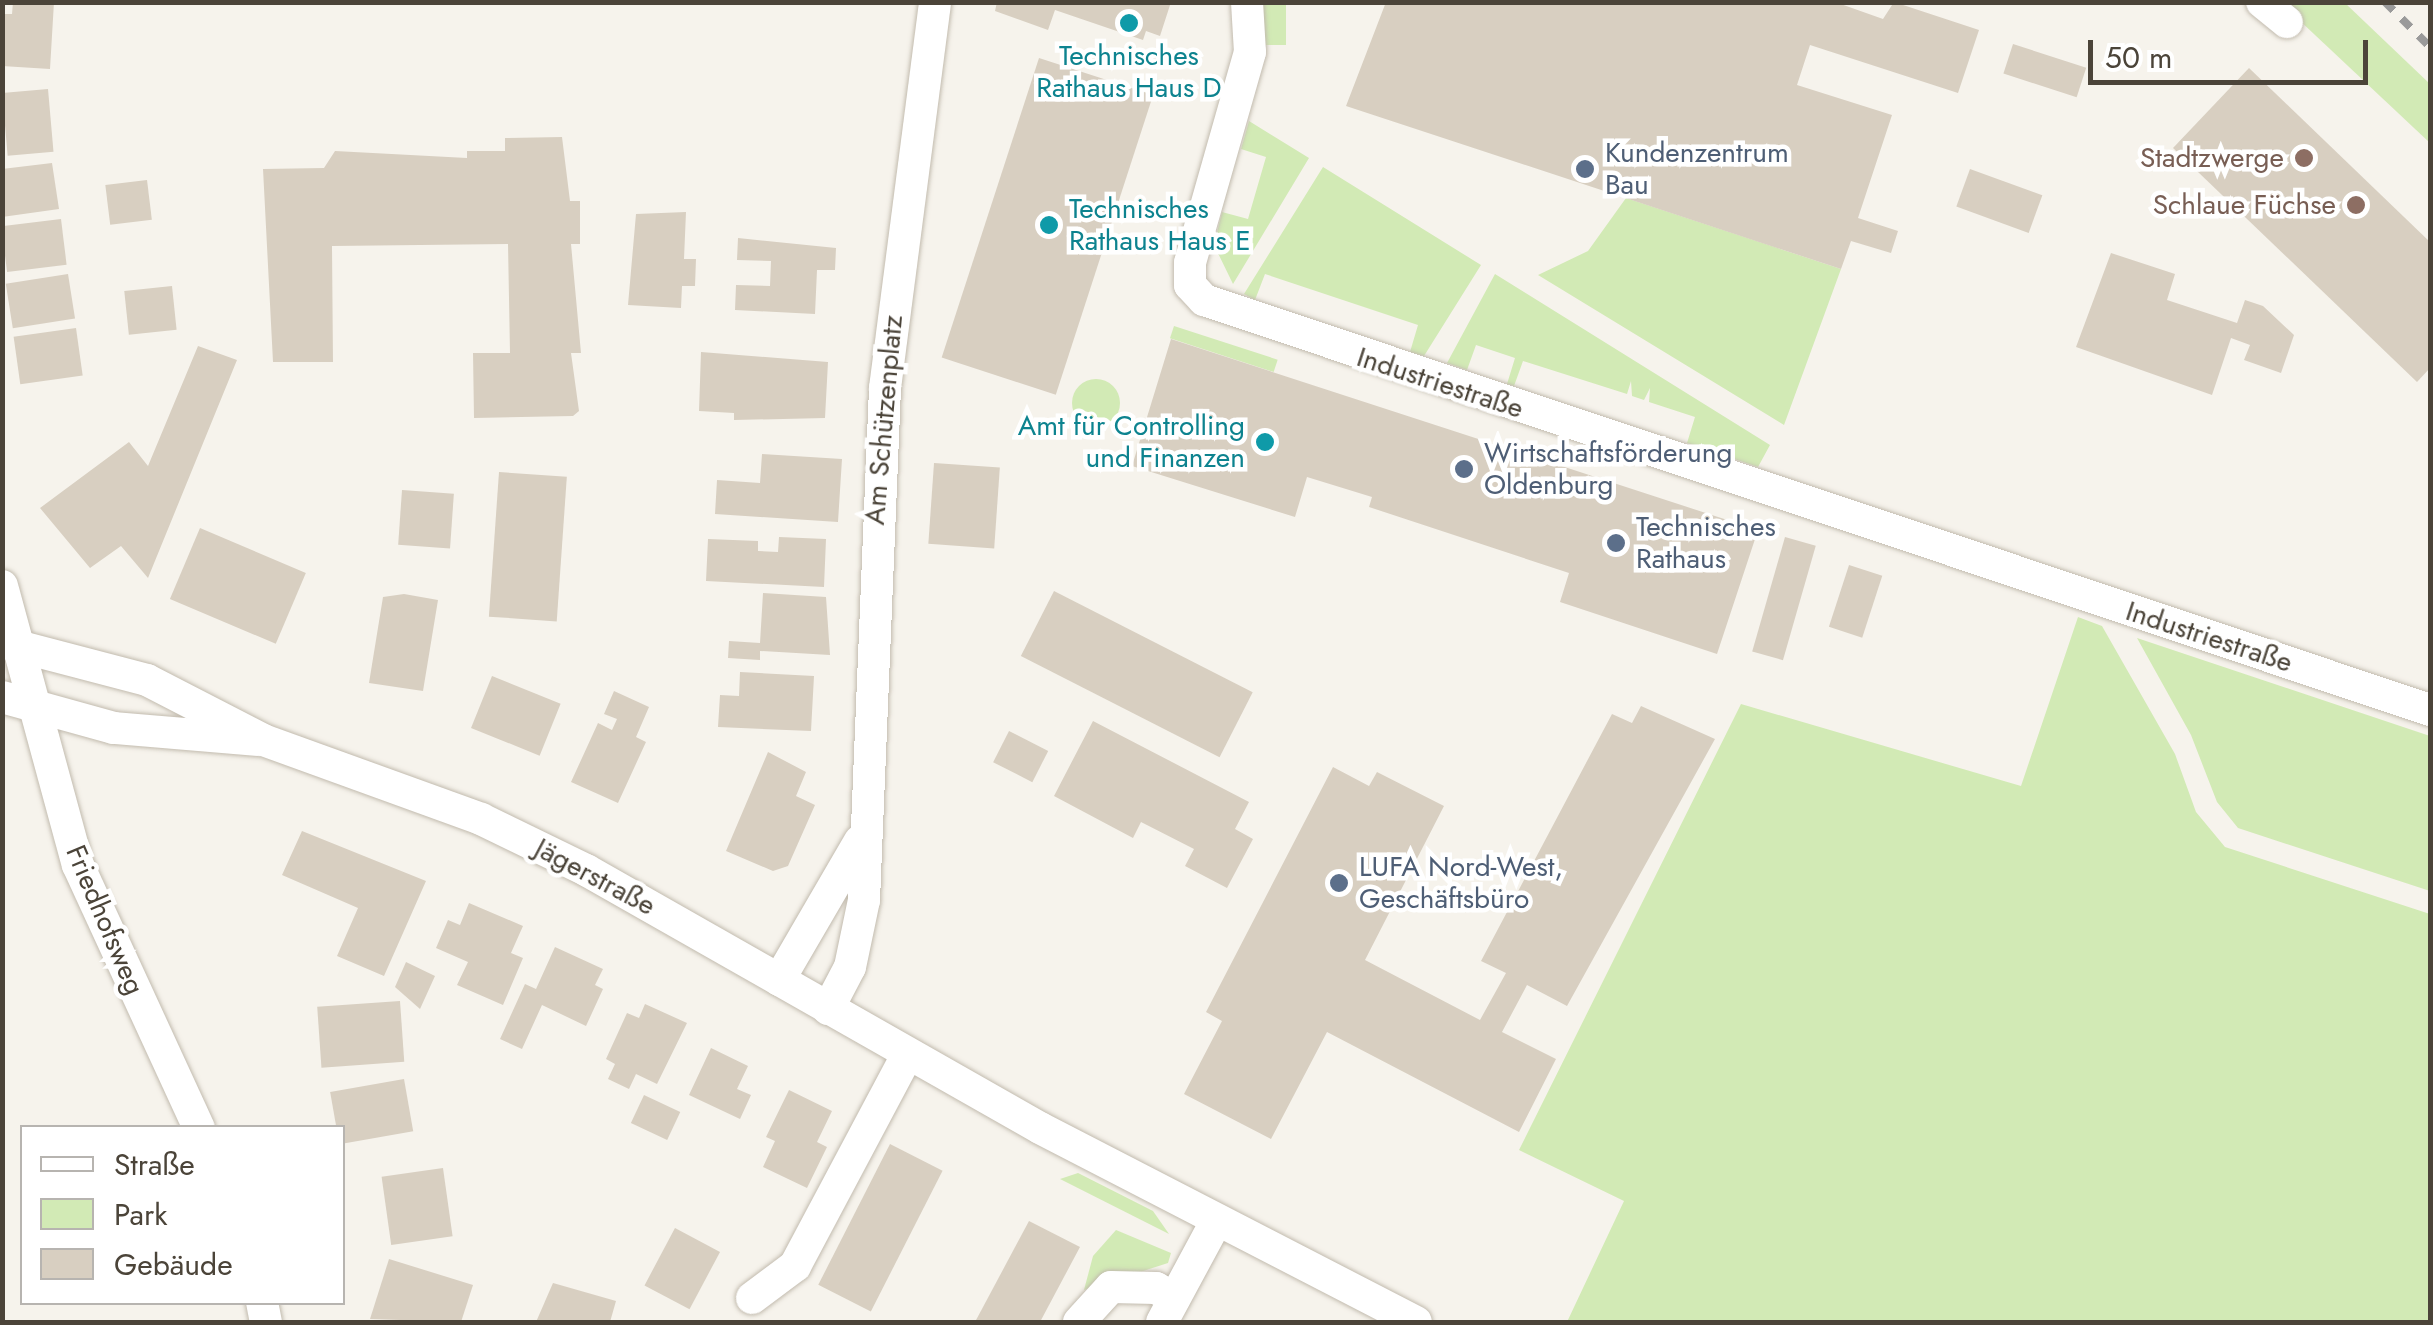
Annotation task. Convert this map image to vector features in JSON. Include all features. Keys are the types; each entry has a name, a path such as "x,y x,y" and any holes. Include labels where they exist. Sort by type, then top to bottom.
{"street":[{"name":"Am Schützenplatz","path":"828,1009 860,933 860,840 885,388 935,2"},
{"name":"Industriestraße","path":"1247,2 1250,52 1190,263 1190,285 1204,300 2430,710"},
{"name":"Friedhofsweg","path":"2,586 16,701 78,865 198,1125"},
{"name":"Jägerstraße","path":"8,643 147,680 263,740 481,819 779,980 906,1056 1416,1322"},
{"name":"Jägerstraße","path":"16,701 114,728 263,740"},
{"name":"Am Schützenplatz","path":"779,980 860,840"},
{"path":"752,1298 795,1266 906,1056"},
{"path":"1168,1310 1218,1220"},
{"path":"1079,1322 1111,1287 1156,1288 1168,1310"}],"green space":[{"path":"1261,3 1286,3 1286,45 1261,45"},
{"path":"2281,3 2345,3 2430,84 2430,143"},
{"path":"1249,121 1309,158 1233,284 1214,245 1222,212 1248,219 1266,157 1241,149"},
{"path":"1323,167 1481,265 1424,356 1410,352 1418,325 1265,274 1255,300 1244,294"},
{"path":"1626,198 1841,269 1784,425 1538,275 1588,251"},
{"path":"1495,274 1770,445 1758,467 1687,443 1695,417 1649,402 1650,388 1644,400 1632,396 1631,381 1627,394 1523,361 1514,386 1507,384 1515,358 1476,345 1467,370 1447,363"},
{"path":"1174,326 1278,360 1274,372 1170,338"},
{"path":"1096,379 1113,386 1120,403 1113,420 1096,427 1079,420 1072,403 1079,386"},
{"path":"2078,617 2102,626 2175,754 2196,812 2225,847 2430,914 2430,1322 1567,1322 1624,1201 1519,1150 1741,704 2021,786"},
{"path":"2137,638 2430,736 2430,891 2238,828 2217,802 2191,735"},
{"path":"1078,1173 1153,1211 1169,1234 1060,1179"},
{"path":"1116,1230 1171,1253 1168,1263 1084,1290 1093,1256"}],"building":[{"path":"13,2 54,2 50,69 2,66 2,14 12,14"},
{"name":"Technisches Rathaus Haus D","path":"997,2 1171,2 1160,36 1146,31 1143,40 1055,10 1048,30 995,11"},
{"path":"1386,2 1835,2 1883,19 1894,2 1979,30 1958,93 1810,45 1797,85 1892,115 1858,218 1898,231 1891,253 1851,241 1841,269 1346,106"},
{"path":"2013,44 2086,68 2077,97 2003,73"},
{"name":"Technisches Rathaus Haus E","path":"1039,58 1153,95 1056,395 942,358"},
{"path":"2249,68 2430,242 2430,368 2417,382 2173,148"},
{"path":"48,89 53,152 8,156 2,93"},
{"path":"562,137 570,201 580,201 580,244 571,244 581,353 571,353 579,411 573,416 474,418 473,353 510,353 508,244 332,246 333,362 273,362 263,169 324,168 335,151 467,158 467,151 505,151 505,138"},
{"path":"52,163 59,209 2,217 2,169"},
{"path":"1970,169 2042,195 2029,233 1956,207"},
{"path":"147,180 152,220 110,225 105,185"},
{"path":"686,212 684,259 696,259 695,286 682,286 681,308 628,305 636,214"},
{"path":"61,219 67,265 7,272 2,226"},
{"path":"738,238 836,248 835,270 817,270 815,314 735,310 736,285 770,286 771,261 737,260"},
{"path":"2111,253 2175,274 2167,300 2237,323 2245,300 2263,306 2294,335 2281,373 2244,360 2250,345 2231,338 2212,395 2076,347"},
{"path":"68,274 75,318 13,328 6,284"},
{"path":"172,286 177,330 129,335 124,291"},
{"path":"76,328 83,376 20,384 14,337"},
{"path":"1171,339 1758,530 1717,654 1560,602 1569,573 1369,507 1372,497 1307,477 1295,517 1132,466"},
{"path":"198,346 237,360 148,578 121,546 90,568 40,508 129,442 148,466"},
{"path":"701,352 828,362 825,418 734,420 734,413 699,411"},
{"path":"762,454 842,459 838,522 715,514 717,480 760,483"},
{"path":"934,463 1000,468 994,548 928,544"},
{"path":"499,472 567,477 557,621 489,617"},
{"path":"402,490 454,494 450,548 398,545"},
{"path":"200,528 306,573 276,644 170,599"},
{"path":"779,537 826,539 824,587 706,581 708,539 758,541 758,551 778,552"},
{"path":"1785,537 1816,546 1783,660 1752,651"},
{"path":"1849,565 1882,576 1862,638 1829,627"},
{"path":"1054,591 1253,692 1220,757 1021,656"},
{"path":"763,593 826,597 830,655 760,651 760,660 728,658 729,641 760,643"},
{"path":"404,594 438,600 423,691 369,683 383,597"},
{"path":"740,672 814,676 811,731 718,727 720,695 739,696"},
{"path":"492,676 561,704 540,756 471,728"},
{"path":"614,691 649,707 636,737 646,742 618,803 571,782 598,723 612,730 617,719 604,714"},
{"name":"LUFA Nord-West, Geschäftsbüro","path":"1641,706 1715,739 1567,1006 1527,985 1502,1032 1556,1059 1519,1132 1327,1032 1271,1139 1184,1094 1222,1021 1206,1012 1333,767 1369,786 1377,772 1444,806 1365,960 1480,1020 1506,973 1481,961 1612,714 1632,723"},
{"path":"1093,721 1249,802 1235,829 1253,839 1227,888 1185,866 1194,849 1141,822 1133,838 1054,796"},
{"path":"1009,731 1048,751 1032,782 993,762"},
{"path":"768,752 806,772 796,796 815,805 788,866 773,871 726,851"},
{"path":"302,831 426,881 384,976 337,956 358,908 282,875"},
{"path":"469,903 523,926 511,953 523,958 503,1005 457,985 468,962 436,948 448,920 460,925"},
{"path":"555,947 603,969 595,985 603,989 586,1026 542,1005 522,1049 500,1039 525,984 536,989"},
{"path":"406,962 435,976 420,1009 395,987"},
{"path":"400,1001 404,1062 321,1068 317,1007"},
{"path":"645,1004 687,1023 657,1084 636,1074 629,1089 608,1079 615,1064 606,1059 627,1013 639,1018"},
{"path":"711,1048 748,1066 737,1089 751,1095 740,1119 689,1095"},
{"path":"404,1079 413,1131 345,1143 345,1125 336,1125 330,1092"},
{"path":"789,1090 832,1111 817,1142 827,1147 807,1188 763,1167 775,1141 766,1137"},
{"path":"644,1095 680,1112 667,1140 631,1123"},
{"path":"890,1144 943,1171 871,1312 818,1285"},
{"path":"443,1168 453,1236 391,1245 382,1177"},
{"path":"1029,1221 1080,1247 1040,1322 975,1322"},
{"path":"675,1228 720,1252 690,1309 644,1285"},
{"path":"389,1259 473,1285 461,1322 370,1319"},
{"path":"553,1283 616,1301 610,1322 536,1322"}],"railway":[{"path":"2385,2 2430,47"}],"place":[{"name":"Technisches Rathaus Haus D","path":"1129,23"},
{"name":"Stadtzwerge","path":"2304,158"},
{"name":"Kundenzentrum Bau","path":"1585,169"},
{"name":"Schlaue Füchse","path":"2356,205"},
{"name":"Technisches Rathaus Haus E","path":"1049,225"},
{"name":"Amt für Controlling und Finanzen","path":"1265,442"},
{"name":"Wirtschaftsförderung Oldenburg","path":"1464,469"},
{"name":"Technisches Rathaus","path":"1616,543"},
{"name":"LUFA Nord-West, Geschäftsbüro","path":"1339,883"}]}
